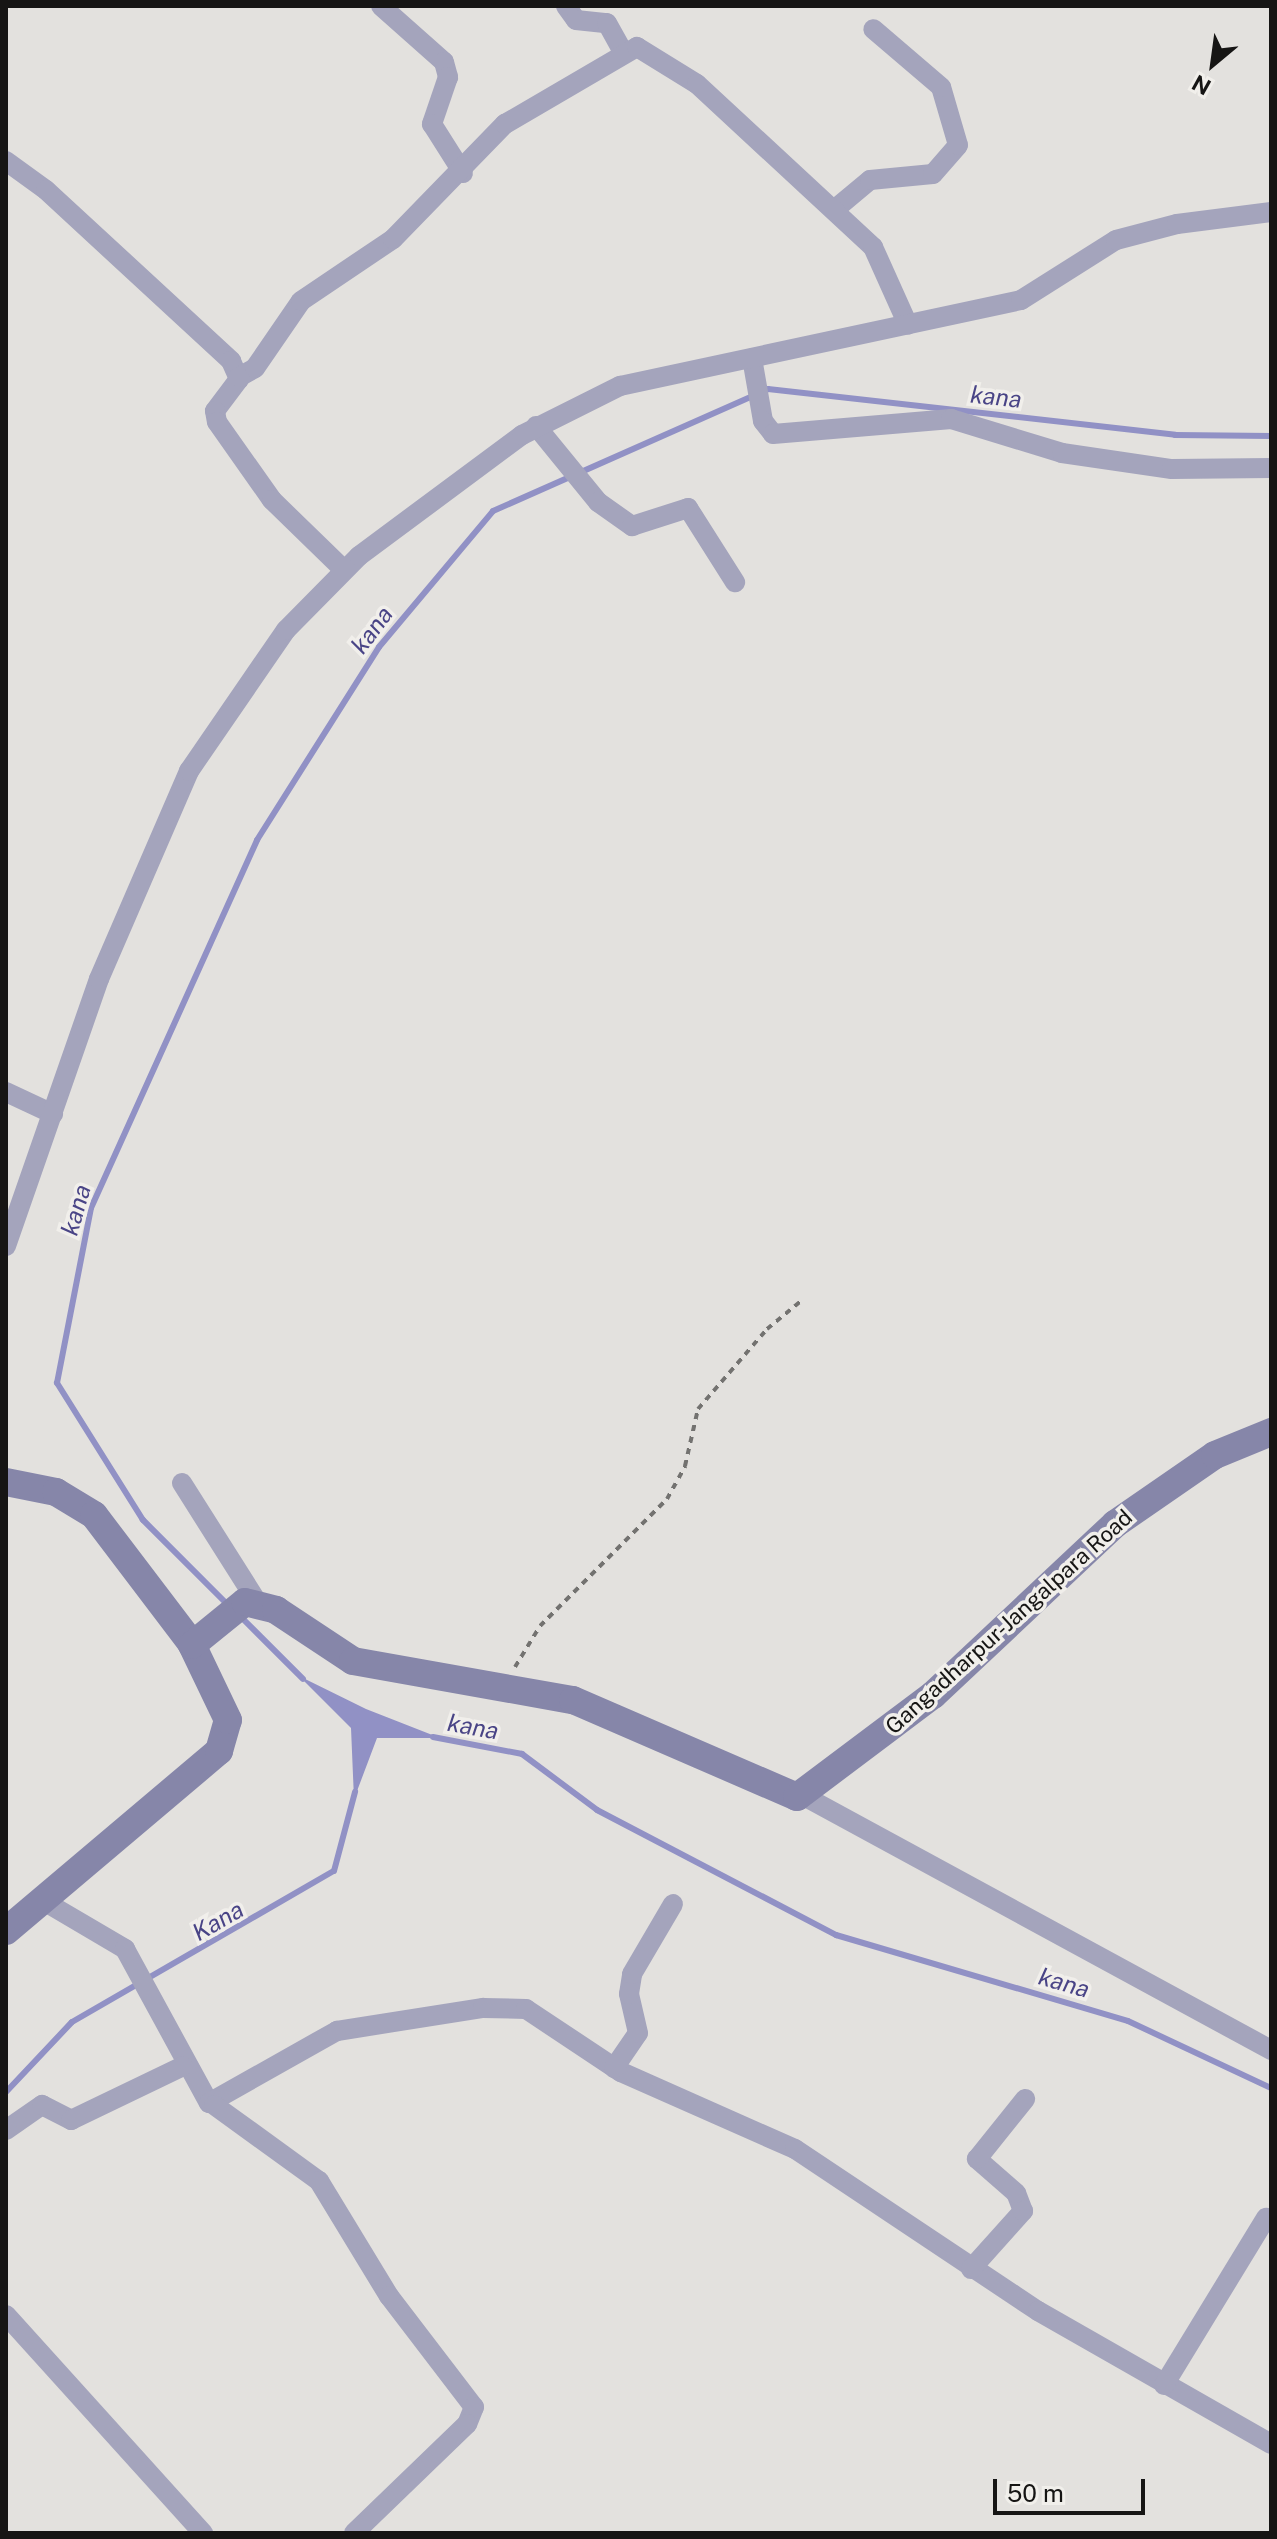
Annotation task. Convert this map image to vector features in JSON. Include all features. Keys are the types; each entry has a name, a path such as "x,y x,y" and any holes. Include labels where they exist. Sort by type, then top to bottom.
{"street":[{"path":"381,6 444,62 448,77 432,124 463,173"},
{"path":"566,6 578,21 607,23 623,52"},
{"path":"834,210 870,180 933,174 958,145 941,87 873,29"},
{"path":"343,569 272,500 217,422 215,411 239,377 255,368 309,293 393,239 463,173 511,119 623,52 644,48 690,79 834,210 878,253 908,325"},
{"path":"6,161 59,201 239,377"},
{"path":"6,1246 99,979 189,771 286,630 343,569 541,432 620,386 753,364 1031,296 1097,249 1144,231 1271,212"},
{"path":"753,364 763,421 777,434 951,419 1062,453 1172,469 1271,468"},
{"path":"541,432 581,484 638,528 688,508 735,582"},
{"path":"6,1092 53,1114"},
{"name":"Gangadharpur-Jangalpara Road","path":"802,1795 933,1695 1115,1524 1215,1455 1271,1432"},
{"path":"6,1482 56,1492 94,1515 198,1638 228,1720 225,1742 47,1903 6,1931"},
{"path":"182,1483 247,1605 353,1661 507,1684 598,1708 777,1794 802,1795 1271,2050"},
{"path":"198,1638 247,1605"},
{"path":"47,1903 116,1940 134,1961 183,2066 214,2105 319,2181 389,2296 474,2407 467,2424 354,2533"},
{"path":"614,2068 638,2033 632,1974 673,1904"},
{"path":"214,2105 337,2031 505,2005 540,2016 614,2068 795,2149 892,2207 971,2269 1164,2385 1271,2444"},
{"path":"6,2130 42,2105 71,2120 183,2066"},
{"path":"971,2269 1023,2211 1016,2193 977,2159 1025,2099"},
{"path":"1164,2385 1266,2218"},
{"path":"6,2315 203,2533"}],"path":[{"path":"507,1684 540,1626 667,1499 704,1402 767,1329 801,1301"}],"water":[{"path":"299,1676 366,1709 440,1738 377,1738 354,1799 351,1728"}],"waterway":[{"name":"kana","path":"229,1606 143,1520 57,1383 91,1208 257,840 379,647 493,511 768,389 1175,435 1271,436"},
{"name":"kana","path":"240,1616 303,1679"},
{"name":"kana","path":"433,1737 522,1754 597,1810 836,1935 1128,2021 1271,2088"},
{"name":"Kana","path":"6,2092 72,2022 334,1871 355,1792"}]}
